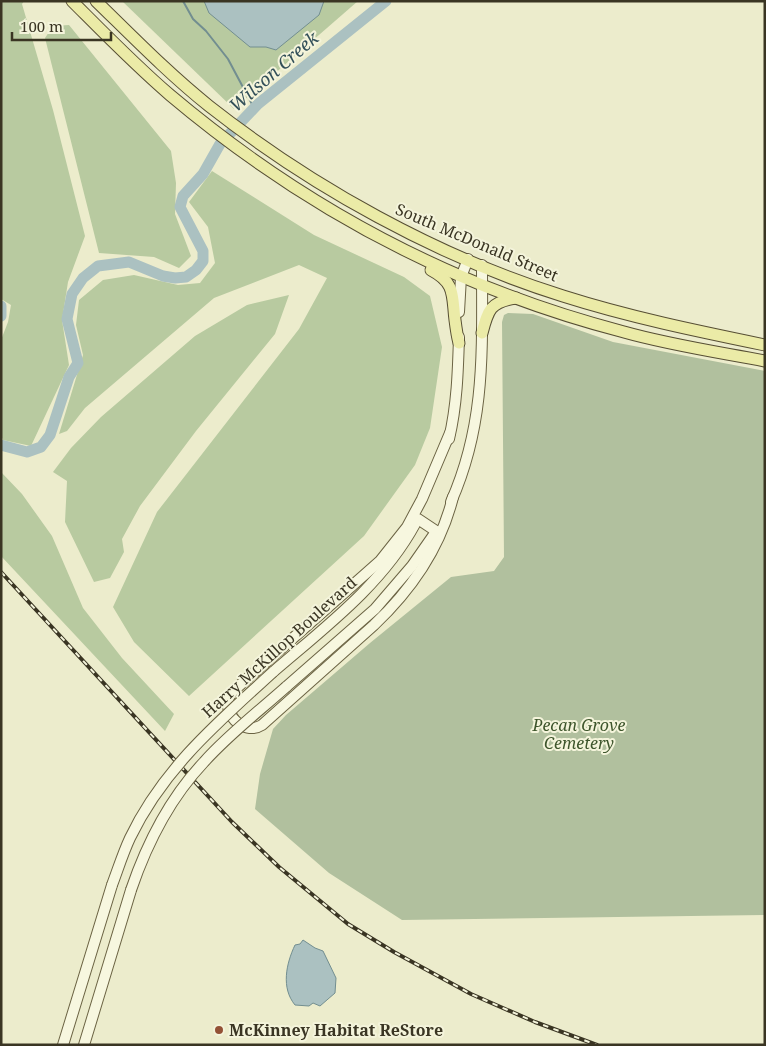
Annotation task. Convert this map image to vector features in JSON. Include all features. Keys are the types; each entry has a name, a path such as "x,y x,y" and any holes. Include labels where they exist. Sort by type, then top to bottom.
{"main road":[{"path":"72,1 150,77 244,154 301,193 366,231 462,277 516,298 624,332 765,361"},
{"name":"South McDonald Street","path":"96,1 162,65 209,105 255,140 304,173 375,215 468,260 553,293 673,326 765,345"},
{"path":"366,231 383,246 440,275 446,281 454,298 458,344"},
{"name":"Harry McKillop Boulevard","path":"63,1045 123,854 151,800 209,729 366,590 404,542 418,520 436,480 450,433 458,382 459,297 462,277 468,260"},
{"name":"Harry McKillop Boulevard","path":"84,1045 131,890 147,847 178,793 204,761 375,609 412,566 436,531 453,497 468,458 477,417 481,379 482,265"},
{"path":"482,333 490,308 500,302 516,298"},
{"path":"450,433 422,499 407,527 380,561 231,694 227,702 229,712 242,726 251,729 262,725 383,616 412,583 433,548 448,518 453,497"},
{"path":"418,520 436,531"}],"green space":[{"path":"1,1 24,1 22,4 53,110 85,236 68,282 62,320 69,365 31,446 3,440 1,435 1,340 8,322 11,305 1,299"},
{"path":"122,1 358,1 234,109"},
{"path":"69,25 171,151 176,183 175,214 191,256 179,268 154,257 99,253 45,38 53,26"},
{"path":"212,171 314,235 404,277 430,296 442,347 430,428 415,465 364,536 189,696 134,642 113,607 157,512 299,329 327,278 299,265 214,298 85,408 67,431 59,434 83,355 76,325 79,300 103,280 134,275 178,285 200,283 215,263 208,227 189,202"},
{"path":"289,295 275,334 196,431 140,506 122,539 124,552 110,578 94,582 65,522 67,481 53,472 71,448 101,417 195,336 247,305"},
{"name":"Pecan Grove Cemetery","path":"508,313 533,314 613,342 765,371 765,915 402,920 329,873 255,809 260,774 273,729 286,715 451,577 494,571 504,557 502,322 504,315"},
{"path":"1,472 22,494 52,536 83,608 122,658 174,714 165,731 1,556"}],"shaded area":[{"path":"204,1 324,1 319,15 276,50 266,47 250,47 209,13"},
{"path":"303,940 323,951 336,978 335,993 320,1006 313,1003 309,1006 295,1005 286,984 289,960 295,945 300,944"}],"waterway":[{"path":"183,1 193,19 206,31 228,59 254,108"},
{"name":"Wilson Creek","path":"1,445 27,452 41,447 50,435 69,377 78,363 67,319 72,294 83,278 98,266 129,262 163,276 175,278 186,277 196,270 203,261 203,251 180,207 183,196 203,174 220,144 258,104 386,1"},
{"name":"Wilson Creek","path":"1,306 1,316"}],"railway":[{"path":"1,572 232,822 279,867 348,924 394,952 471,994 535,1022 597,1045"}],"place":[{"name":"McKinney Habitat ReStore","path":"219,1030"}]}
